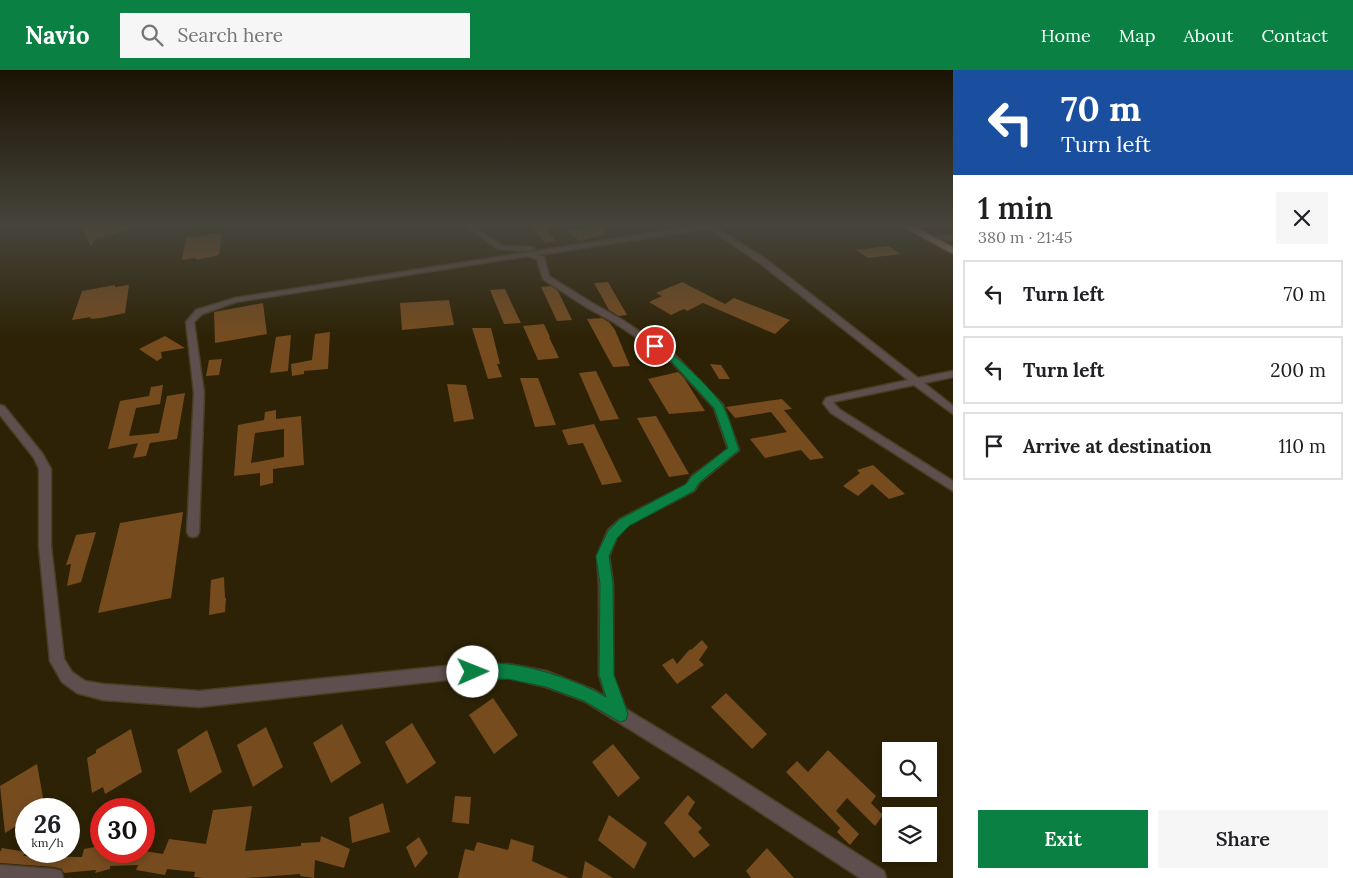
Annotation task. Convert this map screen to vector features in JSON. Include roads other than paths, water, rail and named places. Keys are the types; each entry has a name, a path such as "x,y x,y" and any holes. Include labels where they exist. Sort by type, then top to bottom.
{"street":[{"path":"193,532 199,393 189,329 192,318 210,308 235,300 476,264"},
{"path":"542,264 546,277 618,321 673,358 718,407 734,450 696,479 690,488 624,522 612,534 602,556 606,584 606,675 620,714"},
{"path":"766,264 953,411"},
{"path":"953,374 830,400 828,403 835,411 953,487"},
{"path":"0,408 38,456 45,469 45,546 57,660 68,677 82,688 102,692 199,699 456,672 508,671 546,679 589,696 620,714 706,767 877,878"},
{"path":"0,874 54,878"}]}
